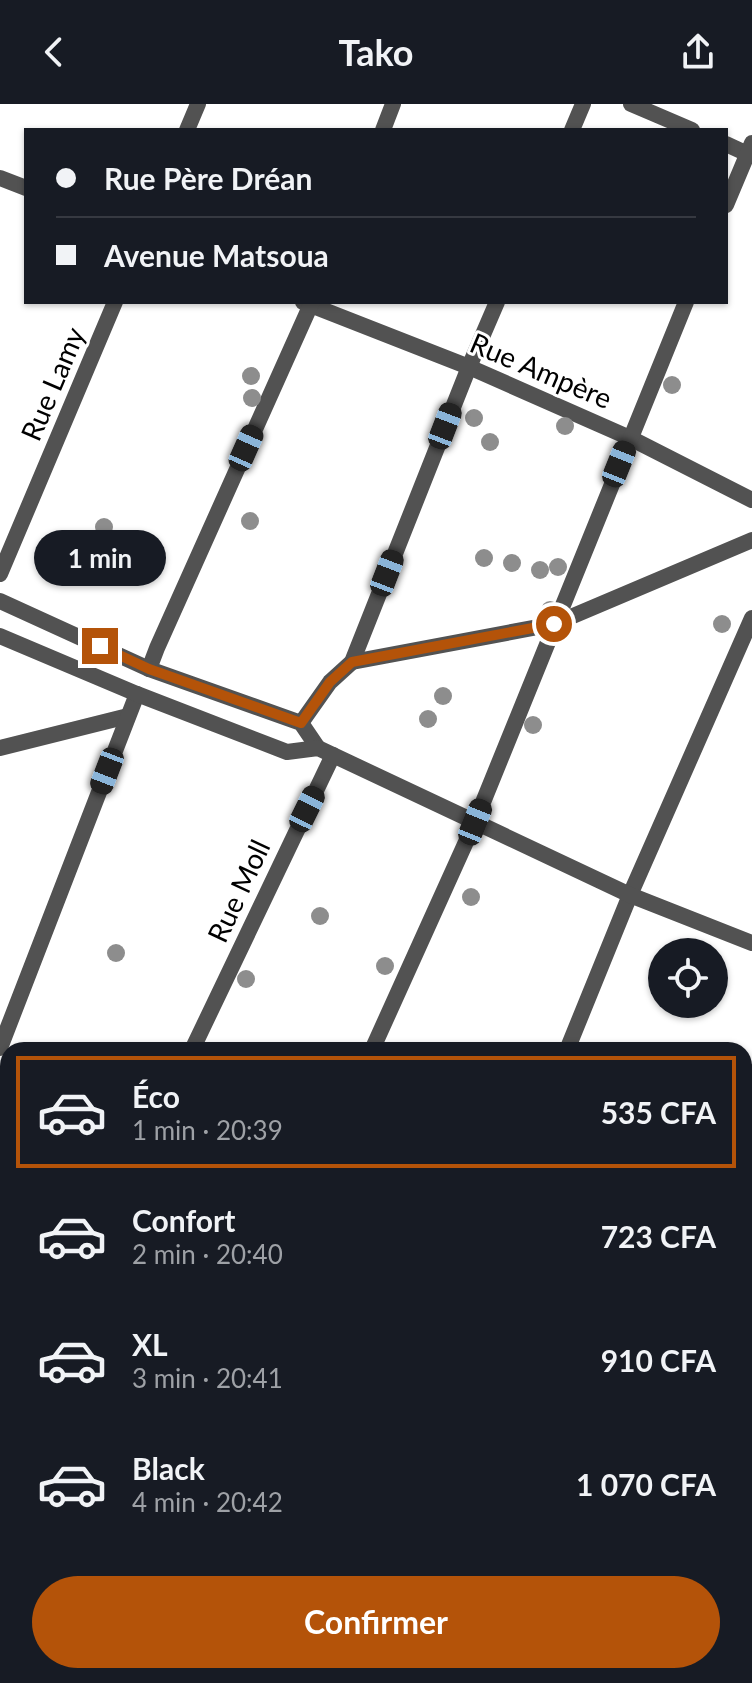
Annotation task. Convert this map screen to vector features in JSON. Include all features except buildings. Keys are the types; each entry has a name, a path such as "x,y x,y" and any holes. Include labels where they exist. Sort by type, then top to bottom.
{"street":[{"path":"188,128 198,104"},
{"path":"384,128 393,104"},
{"path":"573,128 583,104"},
{"path":"631,104 687,128"},
{"path":"728,145 750,151 728,200"},
{"path":"0,178 24,187"},
{"name":"Rue Lamy","path":"0,574 114,304"},
{"path":"149,669 308,304"},
{"name":"Rue Ampère","path":"311,304 469,367 630,438 752,500"},
{"path":"301,723 330,682 352,662 496,304"},
{"path":"376,1042 475,822 685,304"},
{"path":"352,662 554,624 752,540"},
{"path":"0,601 149,669 301,723 325,752"},
{"path":"570,1042 630,895 752,618"},
{"path":"0,636 137,694 287,752 325,752 630,895 752,943"},
{"path":"2,1042 137,694"},
{"path":"0,748 128,716"},
{"name":"Rue Moll","path":"196,1042 325,752"}],"route":[{"path":"100,646 149,669 301,723 330,682 352,662 554,624"}]}
